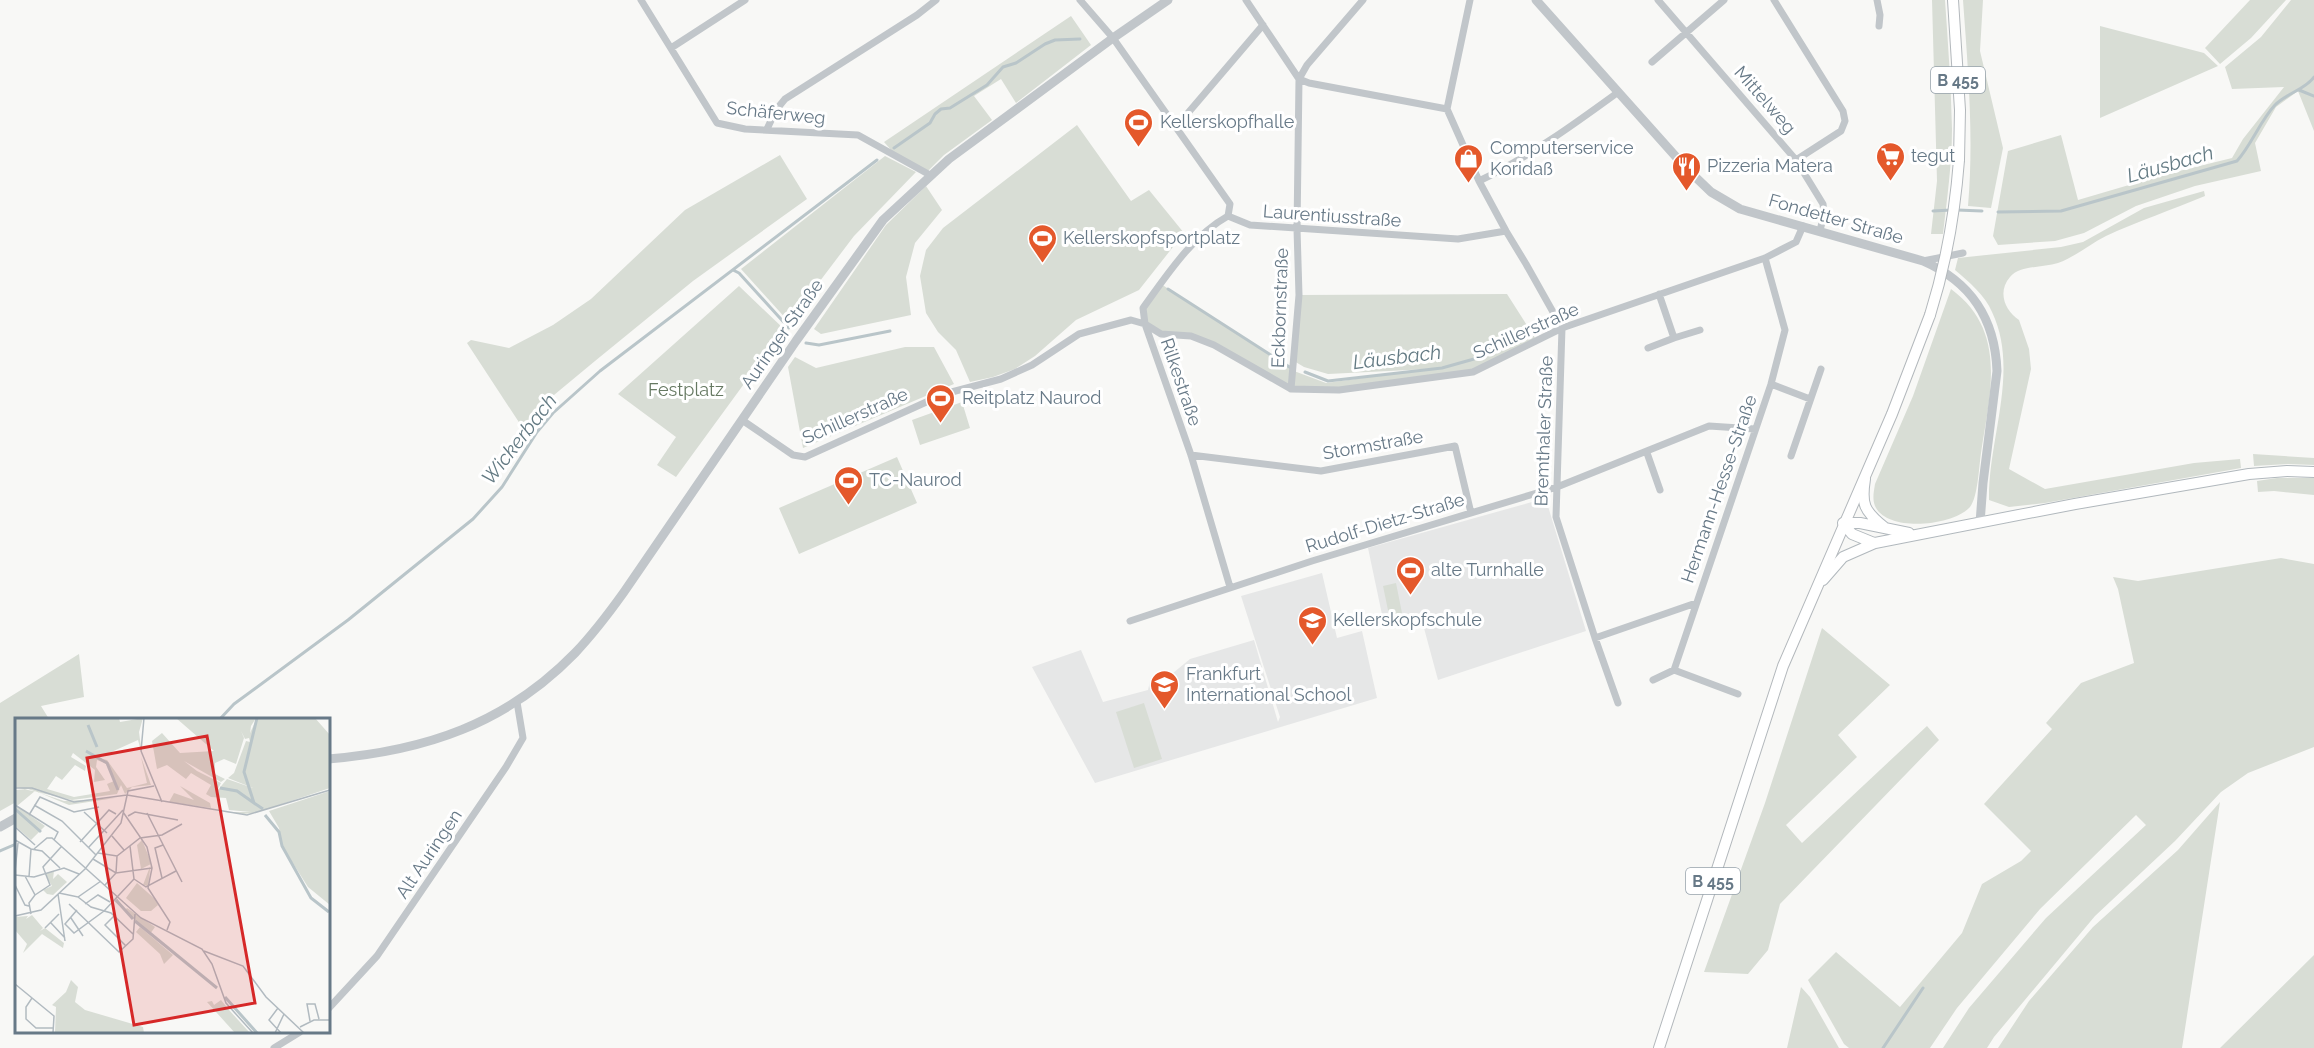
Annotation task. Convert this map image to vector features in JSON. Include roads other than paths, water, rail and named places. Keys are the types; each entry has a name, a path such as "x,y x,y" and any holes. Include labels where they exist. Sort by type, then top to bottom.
{"main road":[{"name":"B 455","path":"1659,1048 1783,666 1930,315 1949,244 1959,160 1960,110 1953,0"},
{"path":"1870,462 1864,489 1865,507 1869,514 1887,529"},
{"path":"1815,589 1843,557 1875,543 2249,474 2287,471 2314,472"},
{"path":"1843,523 1860,523 1924,533"},
{"path":"1843,523 1852,534 1875,543"}],"street":[{"name":"Schäferweg","path":"641,0 717,123 745,129 858,135 930,175"},
{"path":"670,48 745,0"},
{"path":"766,129 784,99 917,15 936,0"},
{"path":"1080,0 1113,38 1230,204 1228,216"},
{"name":"Auringer Straße","path":"330,759 394,752 436,741 476,725 517,702 558,670 594,633 651,555 742,420 883,220 949,159 1168,0"},
{"path":"1246,0 1299,79 1309,83 1447,110"},
{"path":"1299,79 1307,65 1363,0"},
{"path":"1470,0 1447,110 1479,181 1562,328"},
{"name":"Fondetter Straße","path":"1536,0 1686,168 1721,200 1740,209 1923,261 1937,267 1963,286 1982,311 1994,340 1997,371 1980,522"},
{"name":"Mittelweg","path":"1658,0 1796,160 1823,204 1824,213 1820,231"},
{"path":"1652,62 1724,0"},
{"path":"1774,0 1843,111 1845,121 1841,131 1796,160"},
{"path":"1877,0 1880,15 1879,26"},
{"path":"1176,127 1263,25"},
{"name":"Eckbornstraße","path":"1291,389 1299,295 1297,229 1299,79"},
{"path":"1479,181 1533,152 1617,93"},
{"name":"Laurentiusstraße","path":"1228,216 1250,225 1458,239 1506,231"},
{"name":"Rilkestraße","path":"1228,216 1217,222 1179,260 1143,308 1145,324 1191,455 1230,587"},
{"name":"Schillerstraße","path":"742,420 793,455 806,457 944,394 1001,379 1022,370 1078,334 1131,320 1145,324 1161,334 1191,336 1214,345 1291,389 1339,390 1473,372 1562,328 1765,258 1796,242 1803,226"},
{"path":"1923,261 1963,253"},
{"name":"Hermann-Hesse-Straße","path":"1674,670 1771,384 1785,330 1765,258"},
{"path":"1659,294 1674,338"},
{"name":"Bremthaler Straße","path":"1562,328 1556,517 1618,703"},
{"path":"1648,348 1700,330"},
{"path":"1791,456 1821,369"},
{"name":"Hermann-Hesse-Straße","path":"1771,384 1810,399"},
{"name":"Rudolf-Dietz-Straße","path":"1131,621 1230,587 1557,487 1647,453 1709,426 1755,429"},
{"name":"Stormstraße","path":"1191,455 1321,471 1455,446 1471,513"},
{"path":"1647,453 1660,490"},
{"name":"Hermann-Hesse-Straße","path":"1595,638 1696,603"},
{"path":"1653,680 1674,670 1738,694"},
{"name":"Alt Auringen","path":"330,1007 377,956 506,767 523,738 517,702"},
{"path":"0,827 15,819"},
{"path":"274,1048 298,1033"}],"waterway":[{"name":"Wickerbach","path":"894,148 930,123 941,109 950,108 987,85 1003,67 1016,63 1055,40 1080,39"},
{"name":"Läusbach","path":"1998,212 2061,211 2237,161 2275,105 2306,85 2314,77"},
{"path":"2299,90 2314,96"},
{"name":"Wickerbach","path":"221,718 234,704 348,620 473,519 502,487 537,432 553,413 600,371 877,160"},
{"path":"1933,211 1951,210"},
{"path":"1957,210 1982,211"},
{"name":"Läusbach","path":"733,270 739,273 789,328"},
{"name":"Läusbach","path":"1168,289 1291,368"},
{"name":"Läusbach","path":"806,343 819,345 890,331"},
{"name":"Läusbach","path":"1305,372 1328,381 1442,368 1474,359 1491,349"},
{"name":"Wickerbach","path":"0,851 15,844"},
{"path":"1883,1048 1923,988"}],"place":[{"name":"Kellerskopfhalle","path":"1139,148"},
{"name":"tegut","path":"1890,182"},
{"name":"Computerservice Koridaß","path":"1469,184"},
{"name":"Pizzeria Matera","path":"1686,192"},
{"name":"Kellerskopfsportplatz","path":"1042,264"},
{"name":"Reitplatz Naurod","path":"941,424"},
{"name":"TC-Naurod","path":"848,506"},
{"name":"alte Turnhalle","path":"1410,596"},
{"name":"Kellerskopfschule","path":"1312,646"},
{"name":"Frankfurt International School","path":"1165,710"}],"park label":[{"name":"Festplatz","path":"686,390"}]}
